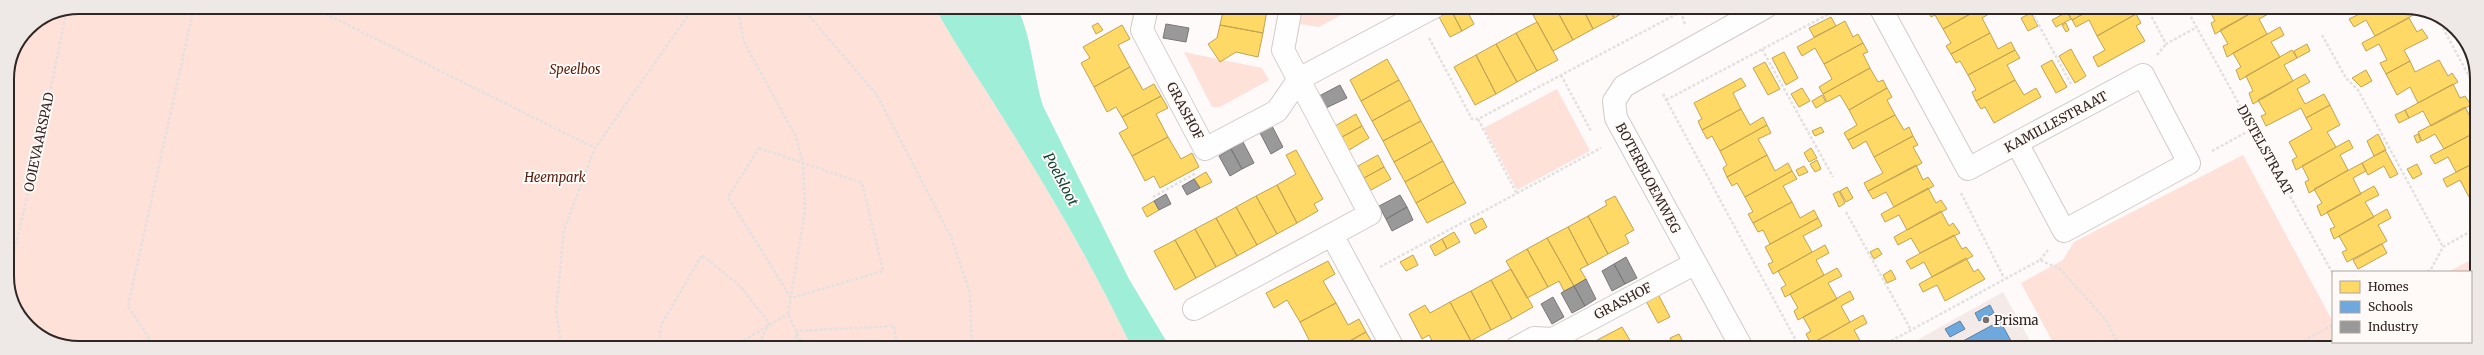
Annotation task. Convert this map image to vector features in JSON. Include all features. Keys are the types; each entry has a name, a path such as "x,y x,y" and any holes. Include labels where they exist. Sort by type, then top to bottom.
{"street":[{"name":"GRASHOF","path":"1145,14 1142,30 1205,149 1277,110 1299,79 1419,14"},
{"path":"1194,309 1370,214 1283,50 1290,14"},
{"name":"BOTERBLOEMWEG","path":"1738,341 1694,264 1616,118 1614,101 1624,86 1753,14"},
{"path":"1883,14 1968,169"},
{"name":"KAMILLESTRAAT","path":"1968,169 2143,75 2189,163"},
{"path":"2017,143 2064,231 2189,163"},
{"path":"1332,235 1389,341"},
{"name":"GRASHOF","path":"1559,341 1694,264"},
{"name":"GRASHOF","path":"1529,341 1534,338 1547,341"}],"path":[{"path":"151,341 128,306 192,14"},
{"path":"326,14 595,148"},
{"path":"561,341 556,312 564,230 595,148 689,14"},
{"path":"738,14 744,42 796,137 803,164 805,211 788,314 801,341"},
{"path":"807,14 877,95 951,237 970,293 972,341"},
{"path":"1426,14 1472,119 1478,119 1677,14"},
{"path":"1666,100 1829,14"},
{"path":"2032,14 2083,107"},
{"path":"2150,14 2166,44 2197,27"},
{"name":"DISTELSTRAAT","path":"2189,14 2254,128 2332,272"},
{"name":"OOIEVAARSPAD","path":"14,253 40,141 66,15"},
{"path":"2443,26 2470,78"},
{"path":"2322,35 2346,78 2358,90 2443,247"},
{"path":"1762,50 1833,177"},
{"path":"1649,72 1666,100 1796,341"},
{"path":"1478,119 1517,194"},
{"path":"2189,163 2254,128"},
{"path":"759,148 803,164 862,182 883,271 791,298 728,197 759,148"},
{"path":"1356,280 1601,148"},
{"path":"1153,197 1213,163 1205,149"},
{"path":"1968,169 1961,196 2004,278"},
{"path":"1846,212 1911,330"},
{"path":"2428,271 2431,269 2443,247 2470,231"},
{"path":"660,341 661,325 702,255 740,286 769,323"},
{"path":"1891,341 2004,278 2040,260 2060,269 2106,320 2116,341"},
{"path":"742,341 769,323 788,314"},
{"path":"760,341 769,323"},
{"path":"797,331 894,326 896,341"},
{"path":"2303,341 2332,326"},
{"path":"795,341 797,331"}],"shaded area":[{"name":"Prisma","path":"2003,292 2030,341 1916,341"}],"green space":[{"name":"Heempark","path":"79,14 939,14 1054,202 1087,260 1128,341 79,341 62,339 50,334 33,322 19,301 15,288 15,67 19,54 33,33 54,19 67,15"},
{"path":"1301,14 1343,14 1319,27 1299,24"},
{"path":"1184,52 1262,68 1269,80 1220,107 1212,107"},
{"path":"1557,89 1590,151 1517,190 1484,128"},
{"path":"2243,155 2332,320 2332,341 2052,341 2021,283 2063,260 2074,242"},
{"path":"2470,260 2470,271 2450,271"}],"water":[{"name":"Poelsloot","path":"939,14 1020,14 1026,31 1043,106 1129,279 1167,341 1128,341 1087,260 1054,202 995,104 951,36"}],"building: Homes":[{"path":"1222,14 1266,14 1263,33 1220,25"},
{"path":"1444,14 1453,14 1462,31 1450,37 1439,17"},
{"path":"1453,14 1469,14 1474,24 1462,31"},
{"path":"1533,14 1559,14 1573,40 1553,51"},
{"path":"1559,14 1586,14 1593,29 1573,40"},
{"path":"1586,14 1612,14 1614,18 1593,29"},
{"path":"1612,14 1621,14 1614,18"},
{"path":"1929,14 1970,14 1943,29 1935,15 1931,17"},
{"path":"1970,14 1989,14 1982,18 1990,33 1951,54 1946,46 1951,43 1943,29"},
{"path":"2032,14 2038,26 2028,31 2021,18"},
{"path":"2063,14 2068,14 2071,19 2056,27 2052,20"},
{"path":"2069,14 2083,14 2072,20"},
{"path":"2083,14 2136,14 2097,36 2089,20 2076,27 2072,20"},
{"path":"2136,14 2141,23 2136,26 2145,41 2098,67 2093,57 2105,50 2097,36"},
{"path":"2211,14 2250,14 2215,34 2211,23 2215,21"},
{"path":"2249,14 2268,14 2259,19 2267,34 2227,57 2223,46 2228,44 2220,30"},
{"path":"2359,14 2413,15 2375,36 2366,20 2354,27 2349,19"},
{"path":"1831,17 1836,26 1814,37 1809,28"},
{"path":"2409,18 2417,32 2422,29 2428,38 2404,50 2410,61 2386,74 2380,63 2387,60 2379,44 2366,51 2362,43"},
{"path":"1845,21 1853,37 1858,34 1863,43 1824,64 1815,48 1802,56 1797,47"},
{"path":"1537,22 1558,60 1537,71 1516,33"},
{"path":"1098,23 1103,30 1096,34 1092,26"},
{"path":"2066,23 2069,30 2066,32 2062,25"},
{"path":"1122,25 1130,39 1118,45 1130,67 1094,87 1081,63 1090,58 1083,47"},
{"path":"1220,25 1263,33 1258,57 1236,52 1220,62 1208,44 1217,38"},
{"path":"2280,27 2284,35 2271,42 2280,57 2240,80 2236,70 2241,67 2233,53"},
{"path":"1516,33 1537,71 1517,82 1496,44"},
{"path":"1990,33 1998,49 2011,42 2015,50 1968,75 1960,61 1956,63 1951,54"},
{"path":"1863,43 1868,52 1863,54 1870,68 1823,94 1819,87 1832,79 1824,64"},
{"path":"1496,44 1517,82 1496,94 1476,55"},
{"path":"2307,44 2310,51 2297,58 2294,51"},
{"path":"2071,49 2086,76 2075,83 2059,56"},
{"path":"2015,50 2020,58 2007,65 2015,80 1976,101 1972,92 1976,90 1968,75"},
{"path":"2292,50 2297,58 2284,65 2293,81 2253,104 2249,93 2253,91 2246,76"},
{"path":"1784,52 1798,78 1786,85 1772,58"},
{"path":"1476,55 1496,94 1475,105 1454,67"},
{"path":"1387,59 1399,80 1361,101 1350,80"},
{"path":"2052,60 2067,87 2056,93 2041,66"},
{"path":"2439,60 2448,76 2452,73 2458,82 2418,103 2410,87 2397,95 2386,74 2410,61 2415,72"},
{"path":"1765,62 1780,89 1768,95 1753,68"},
{"path":"1130,67 1143,90 1154,84 1161,96 1122,117 1116,107 1107,112 1094,87"},
{"path":"1870,68 1878,82 1883,80 1887,88 1849,110 1840,95 1827,102 1823,94"},
{"path":"2366,70 2372,81 2361,87 2352,78"},
{"path":"2305,74 2310,82 2297,89 2305,104 2324,94 2330,105 2306,118 2301,108 2266,126 2261,116 2266,114 2258,100"},
{"path":"1741,78 1746,86 1733,93 1741,109 1702,130 1698,121 1702,119 1694,103"},
{"path":"1399,80 1410,100 1372,121 1361,101"},
{"path":"2015,80 2024,95 2036,88 2041,97 1994,123 1985,107 1981,109 1976,101"},
{"path":"2453,84 2460,98 2465,96 2470,104 2470,106 2431,126 2423,111 2409,118 2405,110"},
{"path":"1802,88 1810,101 1799,107 1791,94"},
{"path":"1887,88 1892,97 1887,100 1895,115 1848,140 1844,133 1857,125 1849,110"},
{"path":"1822,95 1826,102 1816,108 1812,101"},
{"path":"1161,96 1168,108 1156,114 1168,137 1132,156 1119,133 1128,128 1122,117"},
{"path":"1410,100 1421,121 1383,141 1372,121"},
{"path":"2330,105 2340,125 2327,132 2336,147 2296,170 2292,160 2297,157 2289,142 2312,129 2306,118"},
{"path":"2465,107 2470,116 2470,135 2444,149 2435,134 2422,141 2418,132"},
{"path":"1741,109 1750,125 1763,117 1767,125 1720,151 1712,136 1707,139 1702,130"},
{"path":"2405,110 2409,118 2399,123 2395,115"},
{"path":"1356,114 1362,126 1342,137 1335,126"},
{"path":"1895,115 1904,130 1909,127 1913,136 1874,157 1866,141 1853,149 1848,140"},
{"path":"1421,121 1432,141 1394,162 1383,141"},
{"path":"1767,125 1771,133 1758,139 1767,155 1727,177 1723,168 1727,165 1720,151"},
{"path":"1362,126 1369,138 1349,150 1342,137"},
{"path":"1821,127 1824,132 1815,136 1812,131"},
{"path":"2378,134 2386,150 2374,156 2367,141"},
{"path":"2418,134 2421,141 2417,143 2414,136"},
{"path":"2470,135 2470,165 2456,172 2448,157 2435,164 2430,156"},
{"path":"1913,136 1918,145 1913,147 1922,163 1868,191 1864,183 1883,173 1874,157"},
{"path":"1168,137 1181,159 1192,153 1199,167 1160,188 1154,176 1145,181 1132,156"},
{"path":"2349,140 2353,148 2340,155 2348,170 2309,193 2305,182 2309,180 2302,166"},
{"path":"1432,141 1443,161 1405,182 1394,162"},
{"path":"1811,148 1817,158 1809,162 1804,153"},
{"path":"1296,150 1323,199 1314,204 1318,211 1297,223 1277,185 1296,174 1286,155"},
{"path":"2385,150 2398,174 2390,178 2384,166 2368,175 2362,163"},
{"path":"1378,155 1384,167 1364,178 1358,166"},
{"path":"1767,155 1775,171 1788,163 1792,171 1745,197 1737,183 1732,186 1727,177"},
{"path":"1817,160 1821,169 1815,172 1810,164"},
{"path":"1443,161 1454,182 1416,203 1405,182"},
{"path":"2362,163 2366,171 2353,178 2361,194 2321,216 2317,206 2322,203 2314,189"},
{"path":"2417,164 2422,174 2413,179 2407,169"},
{"path":"1916,165 1923,180 1928,177 1934,186 1894,207 1886,192 1873,199 1868,191"},
{"path":"2470,165 2470,196 2460,180 2447,187 2443,179"},
{"path":"1804,166 1808,172 1799,176 1796,170"},
{"path":"1384,167 1391,179 1371,190 1364,178"},
{"path":"1792,171 1797,179 1783,186 1792,202 1753,223 1748,214 1753,212 1745,197"},
{"path":"1206,172 1212,182 1200,188 1194,179"},
{"path":"1454,182 1466,203 1427,223 1416,203"},
{"path":"1277,185 1297,223 1277,234 1256,196"},
{"path":"2374,186 2379,195 2365,202 2374,217 2334,239 2330,229 2335,227 2327,212"},
{"path":"1847,187 1853,198 1846,202 1840,191"},
{"path":"1928,188 1936,203 1941,200 1947,209 1907,230 1899,215 1885,222 1881,214"},
{"path":"1839,191 1845,203 1839,207 1833,194"},
{"path":"1256,196 1277,234 1257,245 1236,207"},
{"path":"1615,196 1634,230 1625,235 1629,243 1608,254 1588,216 1607,205 1605,201"},
{"path":"1154,201 1159,210 1147,217 1142,208"},
{"path":"1792,202 1800,218 1814,210 1818,218 1770,244 1763,230 1758,232 1753,223"},
{"path":"1236,207 1257,245 1237,256 1216,218"},
{"path":"2387,209 2391,218 2378,225 2387,241 2347,262 2342,252 2347,250 2339,236"},
{"path":"1941,211 1949,226 1953,223 1960,233 1920,253 1911,238 1898,245 1894,237"},
{"path":"1588,216 1608,254 1588,265 1568,227"},
{"path":"1216,218 1237,256 1216,267 1195,229"},
{"path":"1482,218 1487,227 1475,234 1470,224"},
{"path":"1818,218 1822,226 1803,236 1812,252 1773,274 1768,264 1773,262 1765,247"},
{"path":"1568,227 1588,265 1580,269 1586,279 1574,286 1547,238"},
{"path":"1195,229 1216,267 1196,278 1175,240"},
{"path":"1454,232 1460,242 1447,249 1442,239"},
{"path":"1954,235 1962,249 1966,247 1973,256 1932,277 1924,262 1911,269 1906,261"},
{"path":"1547,238 1574,286 1564,291 1559,281 1548,287 1527,249"},
{"path":"1442,239 1447,249 1435,256 1430,246"},
{"path":"1175,240 1196,278 1175,290 1154,251"},
{"path":"2382,244 2387,253 2358,269 2353,260"},
{"path":"1825,245 1829,253 1816,260 1824,275 1785,297 1781,288 1786,285 1778,271"},
{"path":"1878,248 1882,254 1874,259 1870,252"},
{"path":"1527,249 1548,287 1527,298 1506,261"},
{"path":"1413,255 1418,265 1406,271 1400,262"},
{"path":"1966,258 1974,272 1978,269 1985,279 1945,301 1937,285 1923,292 1919,284"},
{"path":"1328,261 1335,274 1323,281 1336,303 1300,322 1287,300 1274,308 1266,293"},
{"path":"1837,268 1842,276 1828,283 1837,299 1798,320 1794,311 1798,308 1790,294"},
{"path":"1511,269 1533,307 1512,319 1491,280"},
{"path":"1891,270 1896,279 1887,283 1883,275"},
{"path":"1491,280 1512,319 1491,330 1471,291"},
{"path":"1471,291 1491,330 1471,341 1450,302"},
{"path":"1850,291 1854,299 1841,306 1850,322 1816,341 1810,341 1806,334 1811,331 1803,317"},
{"path":"1658,294 1670,317 1658,323 1646,301"},
{"path":"1450,302 1471,341 1432,341 1429,335 1422,339 1409,314 1425,305 1430,313"},
{"path":"1336,303 1348,325 1359,319 1366,332 1350,341 1310,341 1300,322"},
{"path":"1863,315 1867,323 1854,330 1860,341 1816,341"},
{"path":"1622,327 1630,341 1595,341"},
{"path":"1366,332 1371,341 1350,341"},
{"path":"1679,334 1682,341 1672,341 1670,338"}],"building: Schools":[{"path":"1990,305 1994,313 1979,321 1975,313"},
{"path":"1960,321 1965,329 1950,337 1945,329"},
{"path":"2000,321 2011,341 1963,341"}],"building: Industry":[{"path":"1166,24 1189,28 1186,42 1163,38"},
{"path":"1340,85 1347,98 1326,108 1319,96"},
{"path":"1272,126 1283,147 1271,154 1260,133"},
{"path":"1243,142 1254,163 1242,169 1231,149"},
{"path":"1231,149 1242,169 1230,176 1219,156"},
{"path":"1194,179 1200,188 1187,195 1182,186"},
{"path":"1166,194 1171,204 1159,210 1154,201"},
{"path":"1400,195 1407,207 1386,219 1379,206"},
{"path":"1407,207 1413,220 1392,231 1386,219"},
{"path":"1626,257 1637,278 1625,284 1614,264"},
{"path":"1614,264 1625,284 1612,291 1602,271"},
{"path":"1586,279 1596,299 1585,306 1574,286"},
{"path":"1574,286 1585,306 1572,313 1561,293"},
{"path":"1553,297 1564,317 1552,324 1541,304"}],"place":[{"name":"Prisma","path":"1986,320"}],"park label":[{"name":"Speelbos","path":"575,69"}]}
